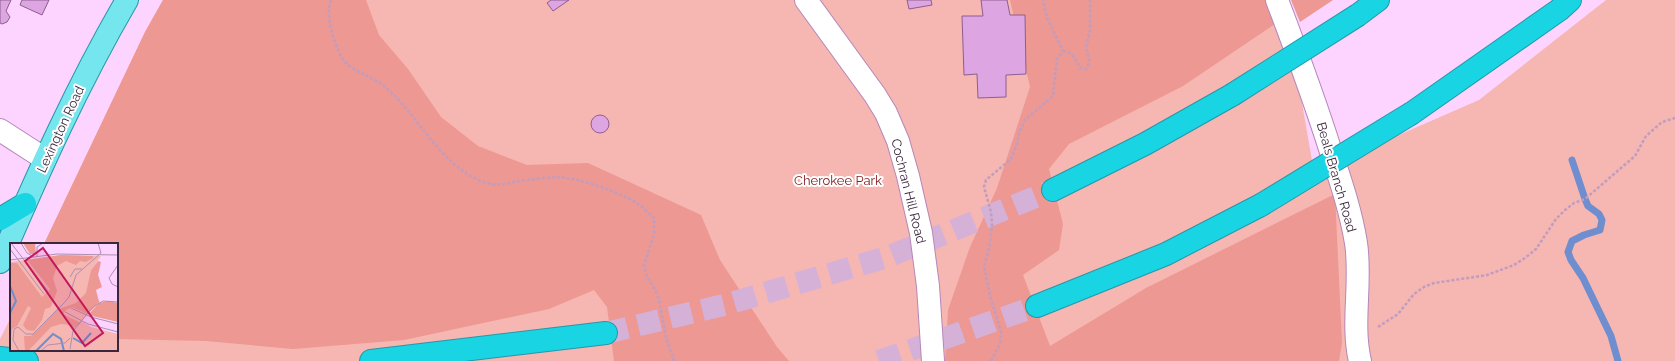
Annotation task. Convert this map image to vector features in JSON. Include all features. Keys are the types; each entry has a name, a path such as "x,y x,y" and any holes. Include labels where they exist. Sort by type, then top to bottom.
{"highway":[{"path":"1053,190 1145,144 1232,95 1358,15 1378,0"},
{"path":"1037,306 1166,254 1261,204 1412,113 1559,10 1570,0"},
{"path":"0,219 25,204"},
{"path":"371,361 606,333"},
{"path":"0,358 27,361"}],"main road":[{"name":"Lexington Road","path":"0,262 45,159 100,47 127,0"}],"street":[{"name":"Cochran Hill Road","path":"806,0 875,95 886,112 898,141 908,176 921,233 928,286 933,361"},
{"name":"Beals Branch Road","path":"1277,0 1317,109 1348,204 1356,244 1358,274 1357,336 1360,361"},
{"path":"0,130 45,159"}],"path":[{"path":"331,0 328,7 328,18 343,59 348,64 384,86 415,118 455,166 468,175 496,185 511,184 523,180 557,177 575,179 629,198 654,218 654,234 644,266 647,277 655,289 659,300 664,330 674,361"},
{"path":"1043,0 1047,18 1063,51 1066,51 1073,56 1080,68 1086,69 1090,58 1086,47 1090,30 1090,0"},
{"path":"991,361 1000,344 1001,332 990,296 984,266 989,249 992,225 991,212 984,187 986,180 1010,159 1025,120 1053,96 1057,59 1063,51"},
{"path":"1357,336 1390,321 1398,314 1414,294 1424,287 1434,283 1487,275 1514,266 1536,249 1556,219 1565,210 1574,203 1585,199 1635,156 1646,136 1662,122 1675,118"}],"green space":[{"name":"Cherokee Park","path":"163,0 1284,0 1314,172 1479,100 1606,0 1675,0 1675,361 0,361 0,339 10,319 10,351 118,351 118,243 44,243 145,32"}],"shaded area":[{"path":"163,0 366,0 379,35 408,69 441,117 478,146 527,165 588,163 701,215 720,260 777,347 789,361 614,361 607,307 594,290 549,309 404,340 293,349 206,341 118,339 118,243 44,243 145,32"},
{"path":"1010,0 1267,0 1275,24 1183,86 1069,144 1049,169 1063,224 1059,250 1023,275 1050,346 1146,288 1335,194 1342,343 1339,361 945,361 948,310 970,247 997,188 1030,87"},
{"path":"1291,0 1333,0 1300,22"}],"building":[{"path":"0,0 11,0 6,11 10,17 7,22 2,24 0,23"},
{"path":"22,0 49,0 42,15 20,5"},
{"path":"551,0 569,0 553,11 547,3"},
{"path":"907,0 931,0 932,5 909,9"},
{"path":"981,0 1007,0 1010,15 1025,15 1026,74 1006,75 1006,97 978,98 977,74 964,75 962,16 983,16"},
{"path":"596,115 604,115 609,120 607,131 604,133 596,133 591,128 591,120"}],"waterway":[{"path":"1572,160 1588,206 1599,214 1602,220 1600,230 1572,241 1568,252 1571,260 1583,278 1611,336 1618,361"}],"tunnel":[{"path":"606,333 724,305 887,257 1053,190"},
{"path":"879,361 1037,306"}]}
